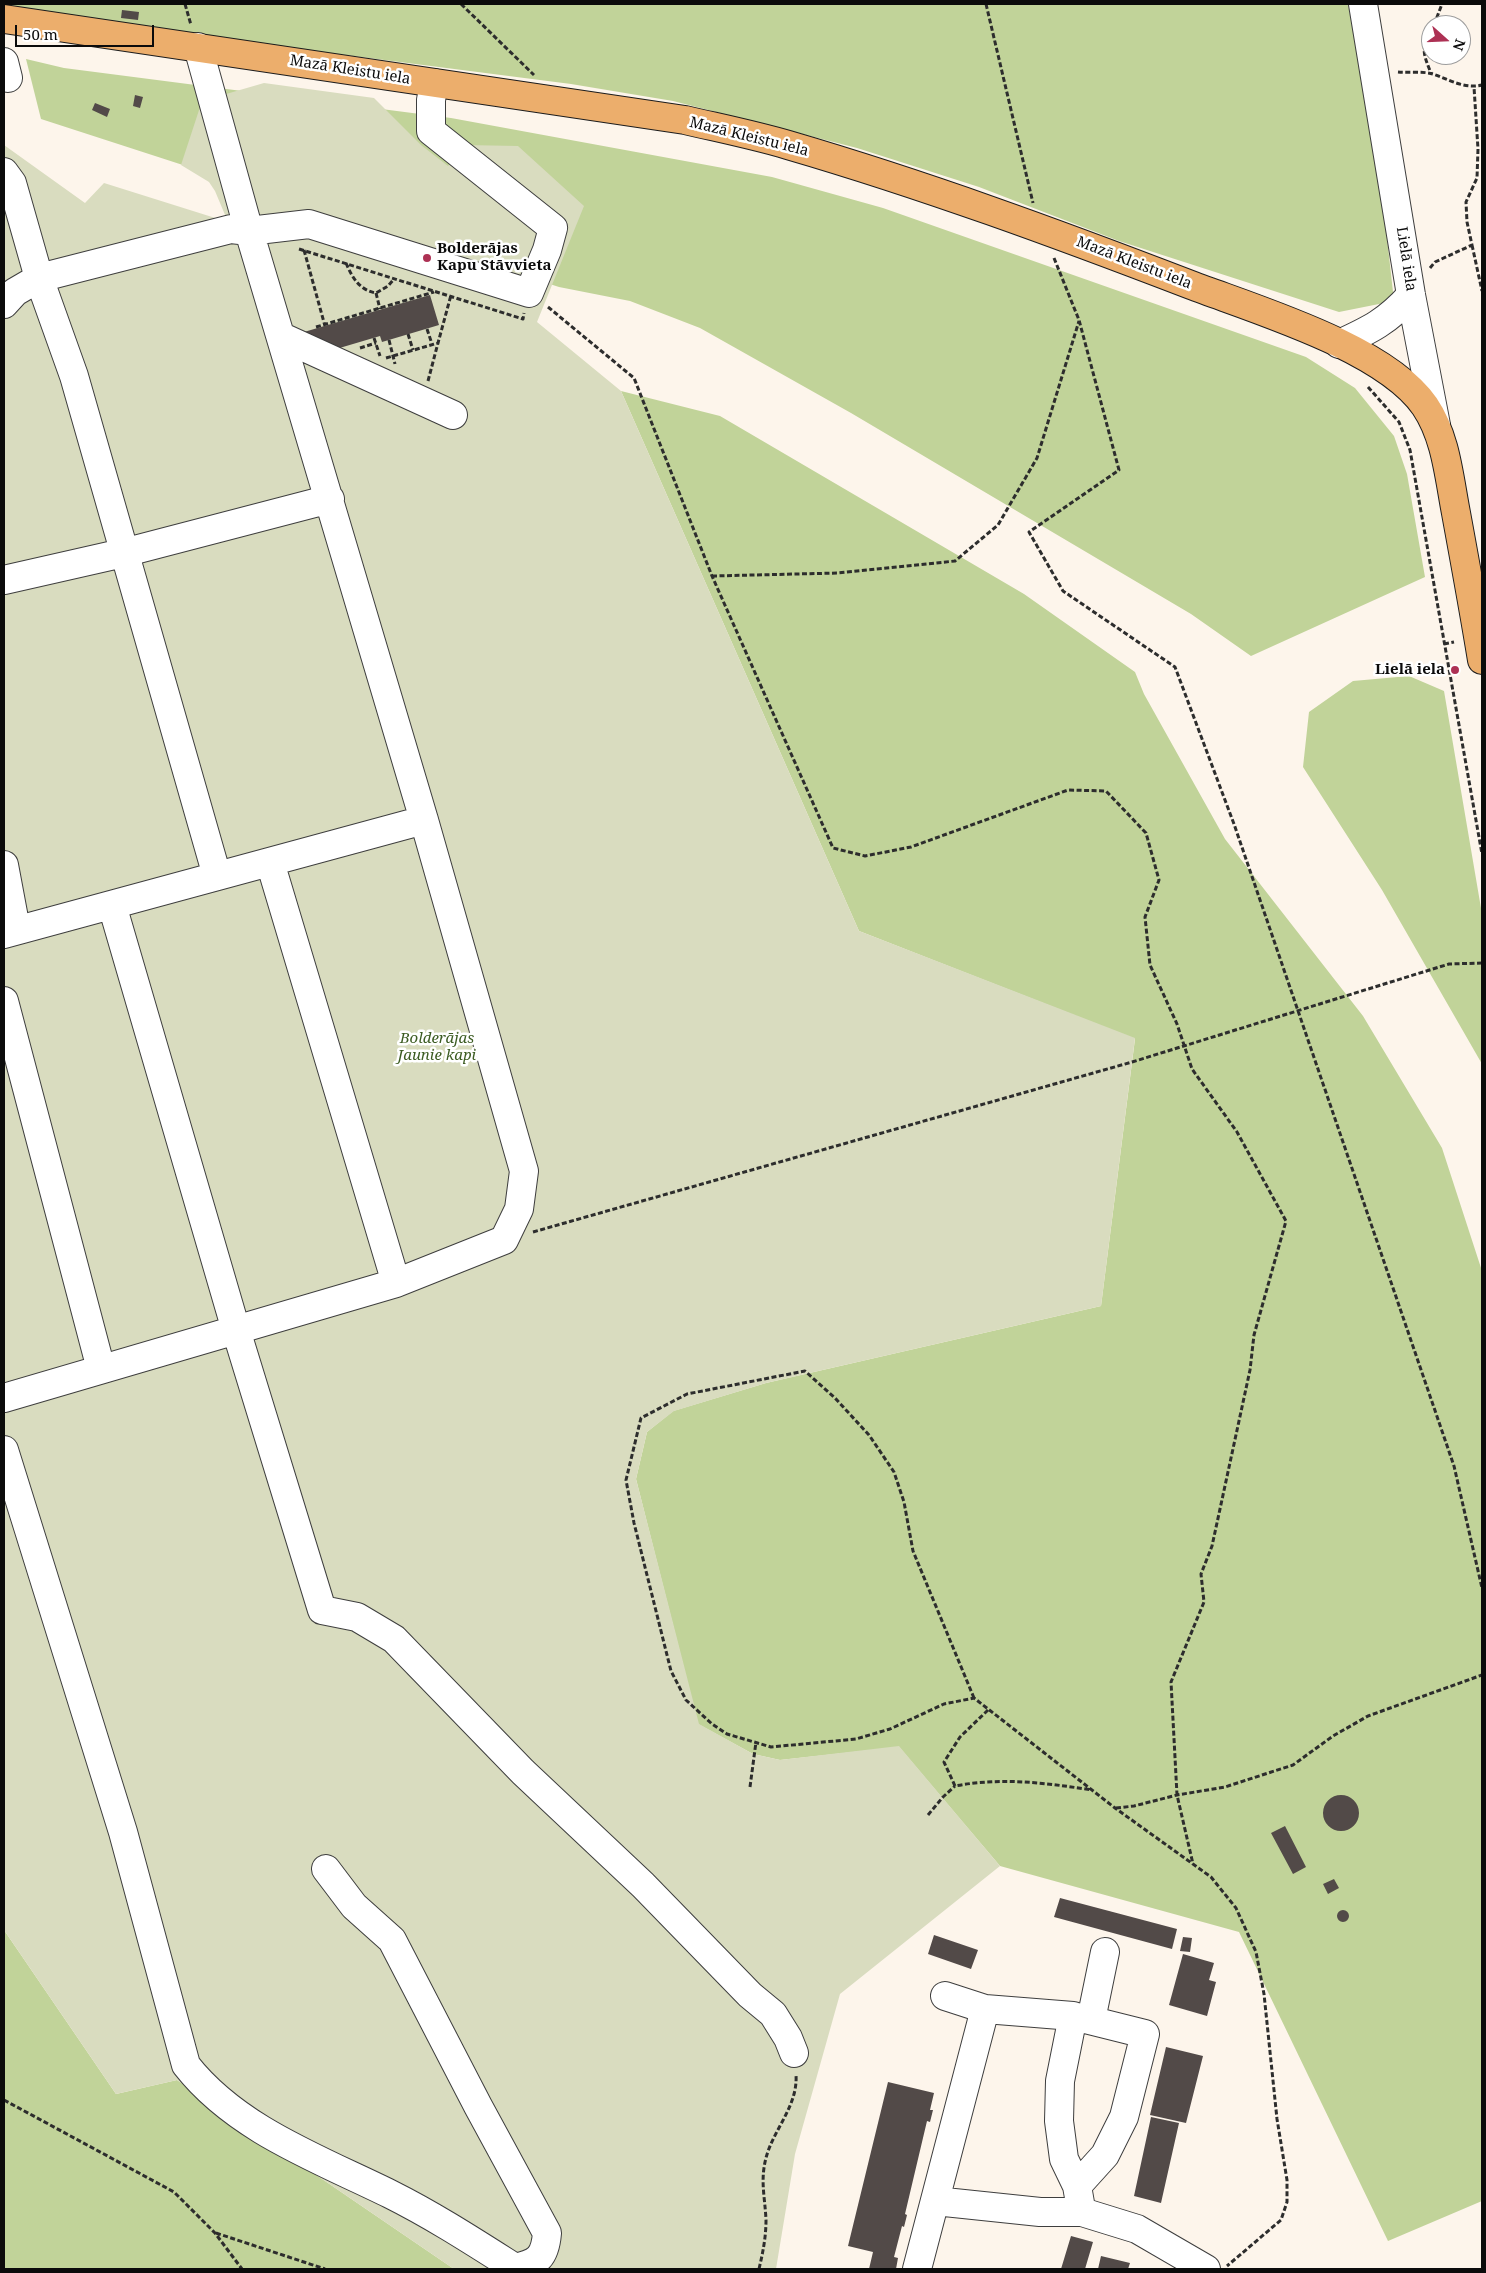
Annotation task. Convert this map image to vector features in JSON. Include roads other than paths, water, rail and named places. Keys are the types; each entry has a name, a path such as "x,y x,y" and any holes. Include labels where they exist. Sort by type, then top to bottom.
{"main road":[{"name":"Mazā Kleistu iela","path":"4,23 198,47 434,83 561,100 685,120 785,144 896,178 1038,226 1288,322 1339,344 1382,366 1404,383 1424,404 1436,425"},
{"name":"Lielā iela","path":"1436,425 1446,458 1482,660"}],"street":[{"name":"Lielā iela","path":"1362,4 1411,295 1436,425"},
{"path":"4,1398 396,1283 504,1240 520,1209 524,1171 424,820 250,231 198,47"},
{"path":"4,304 15,292 39,278 231,229 302,237 340,234 458,270 538,300 553,228 431,131 431,100 434,83"},
{"path":"4,172 12,183 39,278 74,376 123,553 217,876"},
{"path":"1339,344 1369,330 1394,314 1411,295"},
{"path":"282,338 453,415"},
{"path":"296,384 344,366"},
{"path":"4,580 123,553 330,499"},
{"path":"4,865 10,932 424,820"},
{"path":"270,862 396,1283"},
{"path":"112,905 236,1330 322,1610 357,1617 394,1639 522,1772 643,1885 750,1995 773,2014 788,2038 794,2053"},
{"path":"4,1001 101,1369"},
{"path":"4,1450 123,1832 186,2065 196,2079 247,2121 331,2167 390,2194 446,2224 515,2268 532,2265 546,2248 547,2233 478,2106 392,1940 354,1906 326,1869"},
{"path":"1105,1952 1060,2081 1059,2120 1064,2159 1080,2199 1206,2269"},
{"path":"935,2201 1040,2212 1080,2199 1124,2117 1144,2034 1082,2018 985,2008 945,1996"},
{"path":"916,2269 985,2008"}],"place":[{"name":"Bolderājas Kapu Stāvvieta","path":"427,258"},
{"name":"Lielā iela","path":"1455,670"}],"park label":[{"name":"Bolderājas Jaunie kapi","path":"437,1048"}]}
